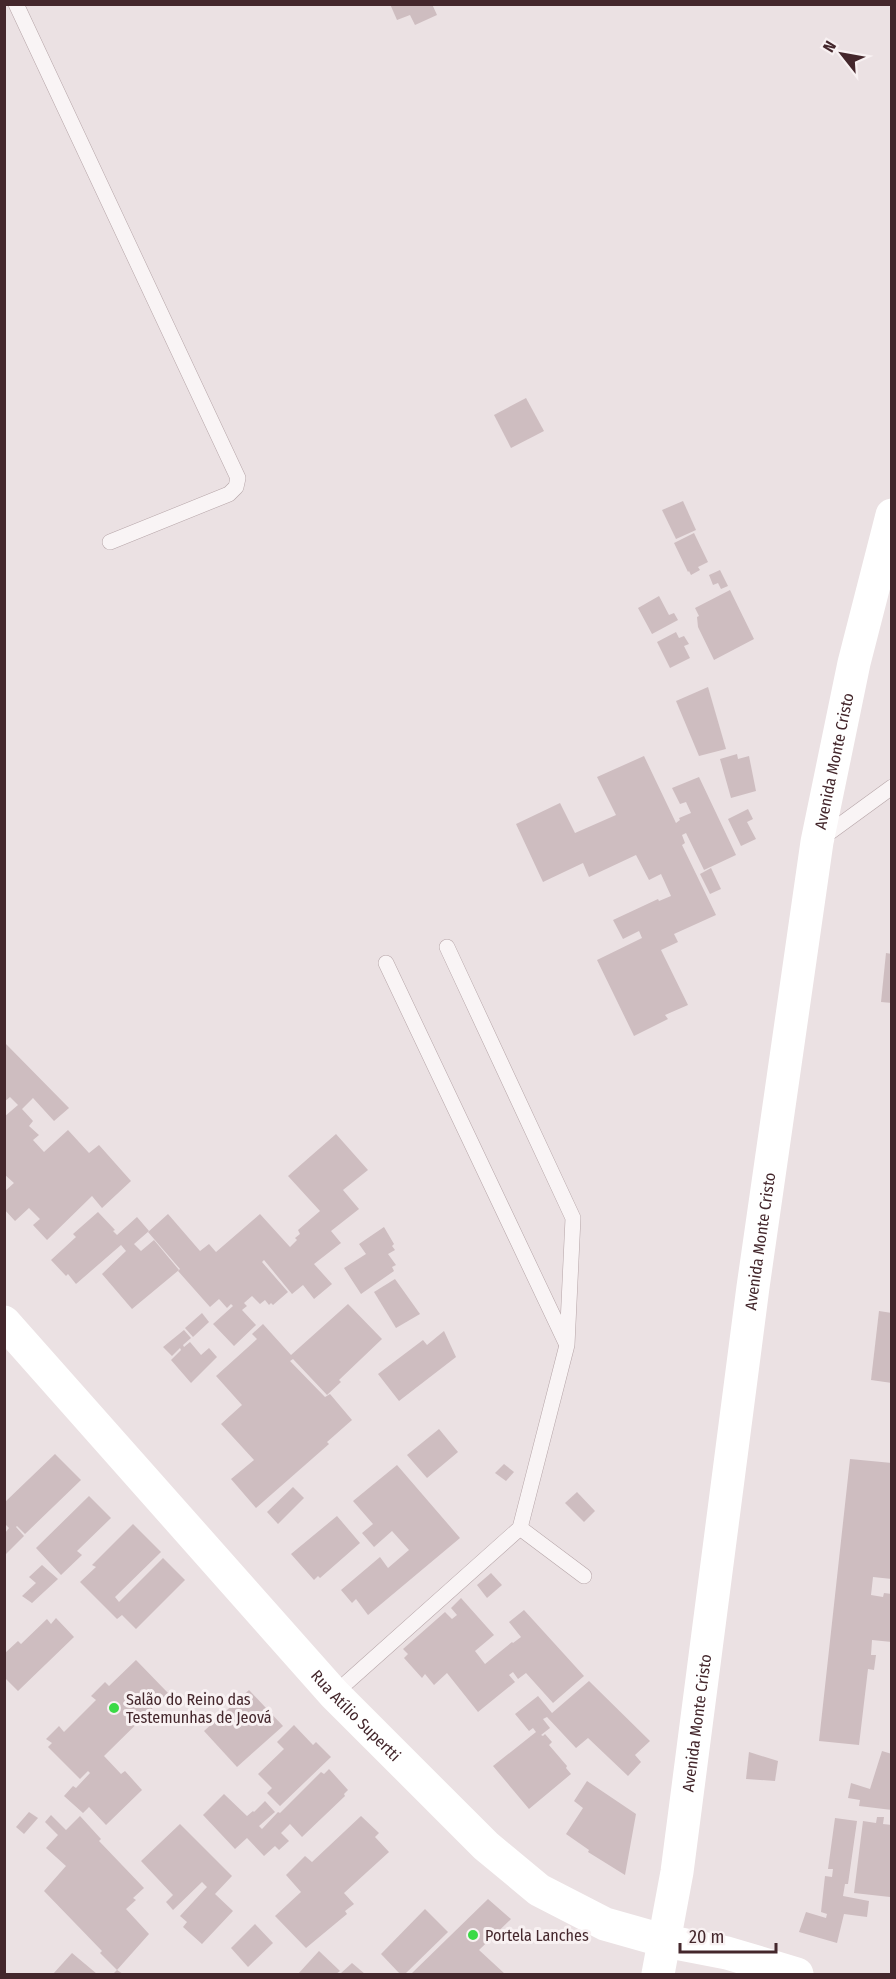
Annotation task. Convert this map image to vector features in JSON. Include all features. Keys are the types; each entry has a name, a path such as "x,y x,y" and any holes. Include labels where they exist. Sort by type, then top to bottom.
{"main road":[{"name":"Avenida Monte Cristo","path":"658,1974 677,1872 755,1275 817,842 854,663 891,515"},
{"name":"Rua Atílio Supertti","path":"4,1322 334,1694 486,1846 539,1890 605,1924 665,1941 727,1953 797,1974"}],"lane":[{"path":"16,4 238,478 236,487 229,494 110,542"},
{"path":"817,842 891,787"},
{"path":"334,1694 520,1528 567,1345 573,1218 447,947"},
{"path":"386,963 567,1345"},
{"path":"520,1528 584,1576"}],"building":[{"path":"390,4 432,4 437,15 415,25 410,15 397,20"},
{"path":"526,398 544,431 511,448 494,415"},
{"path":"683,501 696,530 676,539 662,510"},
{"path":"694,533 708,562 698,567 700,570 691,575 674,543"},
{"path":"720,570 728,586 721,589 718,583 713,585 709,575"},
{"path":"730,590 754,639 714,660 698,627 697,617 699,616 695,608"},
{"path":"659,596 669,615 674,613 678,620 652,634 638,608"},
{"path":"676,632 679,638 684,636 689,644 684,646 690,658 670,668 657,642"},
{"path":"708,687 726,749 699,756 676,701"},
{"path":"737,754 738,759 749,756 756,791 731,798 720,759"},
{"path":"644,756 676,823 680,820 679,818 691,813 686,802 680,804 672,788 699,777 736,855 704,870 686,833 682,835 685,843 682,845 716,915 674,934 678,942 661,950 688,1005 665,1015 668,1019 634,1036 597,960 642,938 639,931 623,939 613,920 658,899 659,901 671,896 661,874 649,880 636,855 589,877 583,863 543,882 516,824 560,803 575,833 616,815 597,777"},
{"path":"748,809 753,819 747,822 756,839 741,846 728,819"},
{"path":"711,868 721,889 710,894 700,874"},
{"path":"886,953 892,954 892,1003 881,1002"},
{"path":"4,1042 69,1108 54,1121 33,1098 22,1109 33,1121 29,1126 39,1135 33,1140 44,1152 68,1130 89,1153 99,1145 131,1181 102,1208 92,1196 47,1240 33,1225 40,1219 29,1208 15,1221 4,1209 4,1192 14,1183 4,1174 4,1117 18,1105 10,1097 4,1102"},
{"path":"336,1134 368,1170 343,1190 359,1209 331,1231 341,1243 314,1264 332,1284 314,1299 303,1285 292,1294 264,1260 262,1262 288,1292 273,1305 271,1303 269,1305 265,1300 260,1304 252,1296 244,1303 247,1306 242,1310 256,1325 234,1346 213,1324 233,1306 231,1304 227,1308 219,1299 210,1307 148,1232 168,1214 200,1251 209,1244 216,1252 260,1214 290,1247 300,1234 298,1230 320,1211 288,1176"},
{"path":"98,1212 117,1235 137,1217 149,1231 134,1244 141,1251 154,1240 179,1270 132,1309 102,1274 126,1251 121,1245 76,1284 51,1260 76,1237 73,1234"},
{"path":"384,1227 394,1244 392,1246 395,1250 388,1254 396,1265 392,1267 394,1271 361,1294 344,1268 366,1254 359,1244"},
{"path":"395,1279 420,1314 396,1328 374,1292"},
{"path":"348,1304 382,1339 339,1380 341,1382 327,1395 293,1359 290,1361 325,1397 330,1394 352,1420 327,1442 329,1444 256,1508 231,1479 254,1460 221,1424 242,1405 216,1376 257,1339 252,1334 263,1324 291,1355"},
{"path":"879,1311 892,1313 892,1383 871,1380"},
{"path":"202,1313 209,1322 193,1337 185,1328"},
{"path":"184,1330 191,1338 183,1345 184,1347 190,1342 201,1355 209,1348 217,1357 191,1383 171,1360 181,1350 180,1348 172,1356 163,1347"},
{"path":"444,1331 456,1357 399,1401 378,1374 423,1340 427,1345"},
{"path":"439,1429 458,1452 427,1478 407,1455"},
{"path":"55,1454 81,1480 25,1534 17,1526 24,1536 5,1555 5,1533 9,1528 4,1523 6,1514 4,1503"},
{"path":"850,1459 892,1463 892,1579 873,1577 871,1595 883,1597 884,1593 892,1594 892,1642 872,1640 871,1655 876,1655 874,1670 868,1669 859,1745 819,1741"},
{"path":"504,1464 514,1472 506,1481 495,1473"},
{"path":"397,1465 460,1538 368,1615 356,1599 352,1603 341,1590 380,1557 388,1568 409,1550 392,1531 374,1547 362,1533 373,1524 353,1501"},
{"path":"293,1487 304,1498 278,1524 267,1512"},
{"path":"577,1492 595,1511 584,1522 565,1503"},
{"path":"89,1496 111,1518 77,1551 82,1555 61,1575 36,1548"},
{"path":"337,1516 360,1543 320,1578 318,1576 314,1580 291,1554"},
{"path":"133,1524 161,1552 115,1597 119,1602 163,1558 185,1580 136,1629 122,1615 117,1619 80,1582 96,1567 92,1565"},
{"path":"42,1565 58,1579 32,1603 22,1596 36,1583 29,1577"},
{"path":"491,1573 502,1585 487,1598 477,1585"},
{"path":"461,1598 494,1635 475,1651 485,1664 521,1637 509,1622 524,1610 584,1676 553,1703 526,1673 518,1679 513,1672 509,1675 515,1682 478,1712 447,1673 434,1685 425,1674 422,1678 404,1658 408,1654 403,1649 445,1612 452,1619 457,1615 451,1608"},
{"path":"56,1618 74,1637 18,1691 4,1677 4,1654 18,1641 21,1644 47,1619 51,1624"},
{"path":"136,1660 168,1693 104,1756 121,1774 125,1771 142,1790 106,1825 89,1807 83,1813 64,1796 73,1786 76,1788 90,1773 88,1771 80,1779 48,1747 52,1743 46,1739 59,1726 64,1732 96,1700 91,1696 105,1682 109,1686"},
{"path":"589,1681 650,1741 635,1755 641,1762 628,1776 588,1738 576,1748 547,1717 543,1719 550,1728 541,1735 545,1734 552,1742 549,1745 571,1774 529,1809 493,1766 536,1732 533,1728 529,1731 515,1714 538,1696 552,1713"},
{"path":"249,1690 283,1726 237,1767 204,1731"},
{"path":"294,1725 313,1745 316,1742 331,1757 280,1806 267,1793 272,1788 258,1774 284,1749 277,1742"},
{"path":"882,1751 892,1754 892,1810 859,1806 860,1800 848,1798 851,1783 870,1789"},
{"path":"749,1752 778,1761 775,1781 746,1779"},
{"path":"329,1769 348,1790 345,1796 302,1837 290,1824 281,1833 289,1841 279,1850 275,1846 264,1856 247,1838 235,1849 203,1815 224,1794 247,1816 265,1801 275,1812 259,1826 262,1829 321,1772 324,1774"},
{"path":"587,1781 636,1814 625,1875 588,1852 589,1850 566,1834 583,1808 574,1801"},
{"path":"29,1812 38,1818 24,1834 16,1827"},
{"path":"51,1815 66,1830 80,1816 101,1839 99,1841 144,1888 133,1898 136,1900 126,1909 149,1934 117,1970 100,1953 102,1951 44,1891 66,1866 46,1848 58,1835 45,1822"},
{"path":"361,1816 379,1833 375,1837 389,1852 344,1893 354,1904 345,1911 347,1914 306,1948 275,1916 301,1892 286,1875 305,1856 312,1862"},
{"path":"877,1817 884,1817 883,1824 892,1825 890,1897 854,1893 863,1821 876,1823"},
{"path":"835,1818 857,1821 848,1884 845,1884 843,1896 869,1901 867,1917 844,1914 837,1943 799,1932 806,1912 826,1918 827,1914 821,1912 825,1876 832,1877 833,1869 828,1869"},
{"path":"180,1824 232,1876 215,1894 233,1911 202,1944 183,1927 187,1922 180,1916 207,1887 202,1882 173,1910 166,1902 173,1895 141,1861"},
{"name":"Portela Lanches","path":"488,1899 511,1919 479,1950 505,1974 411,1974"},
{"path":"425,1909 448,1932 405,1974 400,1974 381,1954"},
{"path":"255,1924 273,1943 248,1967 231,1948"},
{"path":"319,1951 340,1971 336,1974 298,1974"},
{"path":"72,1953 97,1974 53,1974"},
{"path":"352,1963 365,1974 340,1974"}],"place":[{"name":"Salão do Reino das Testemunhas de Jeová","path":"114,1708"},
{"name":"Portela Lanches","path":"473,1935"}]}
